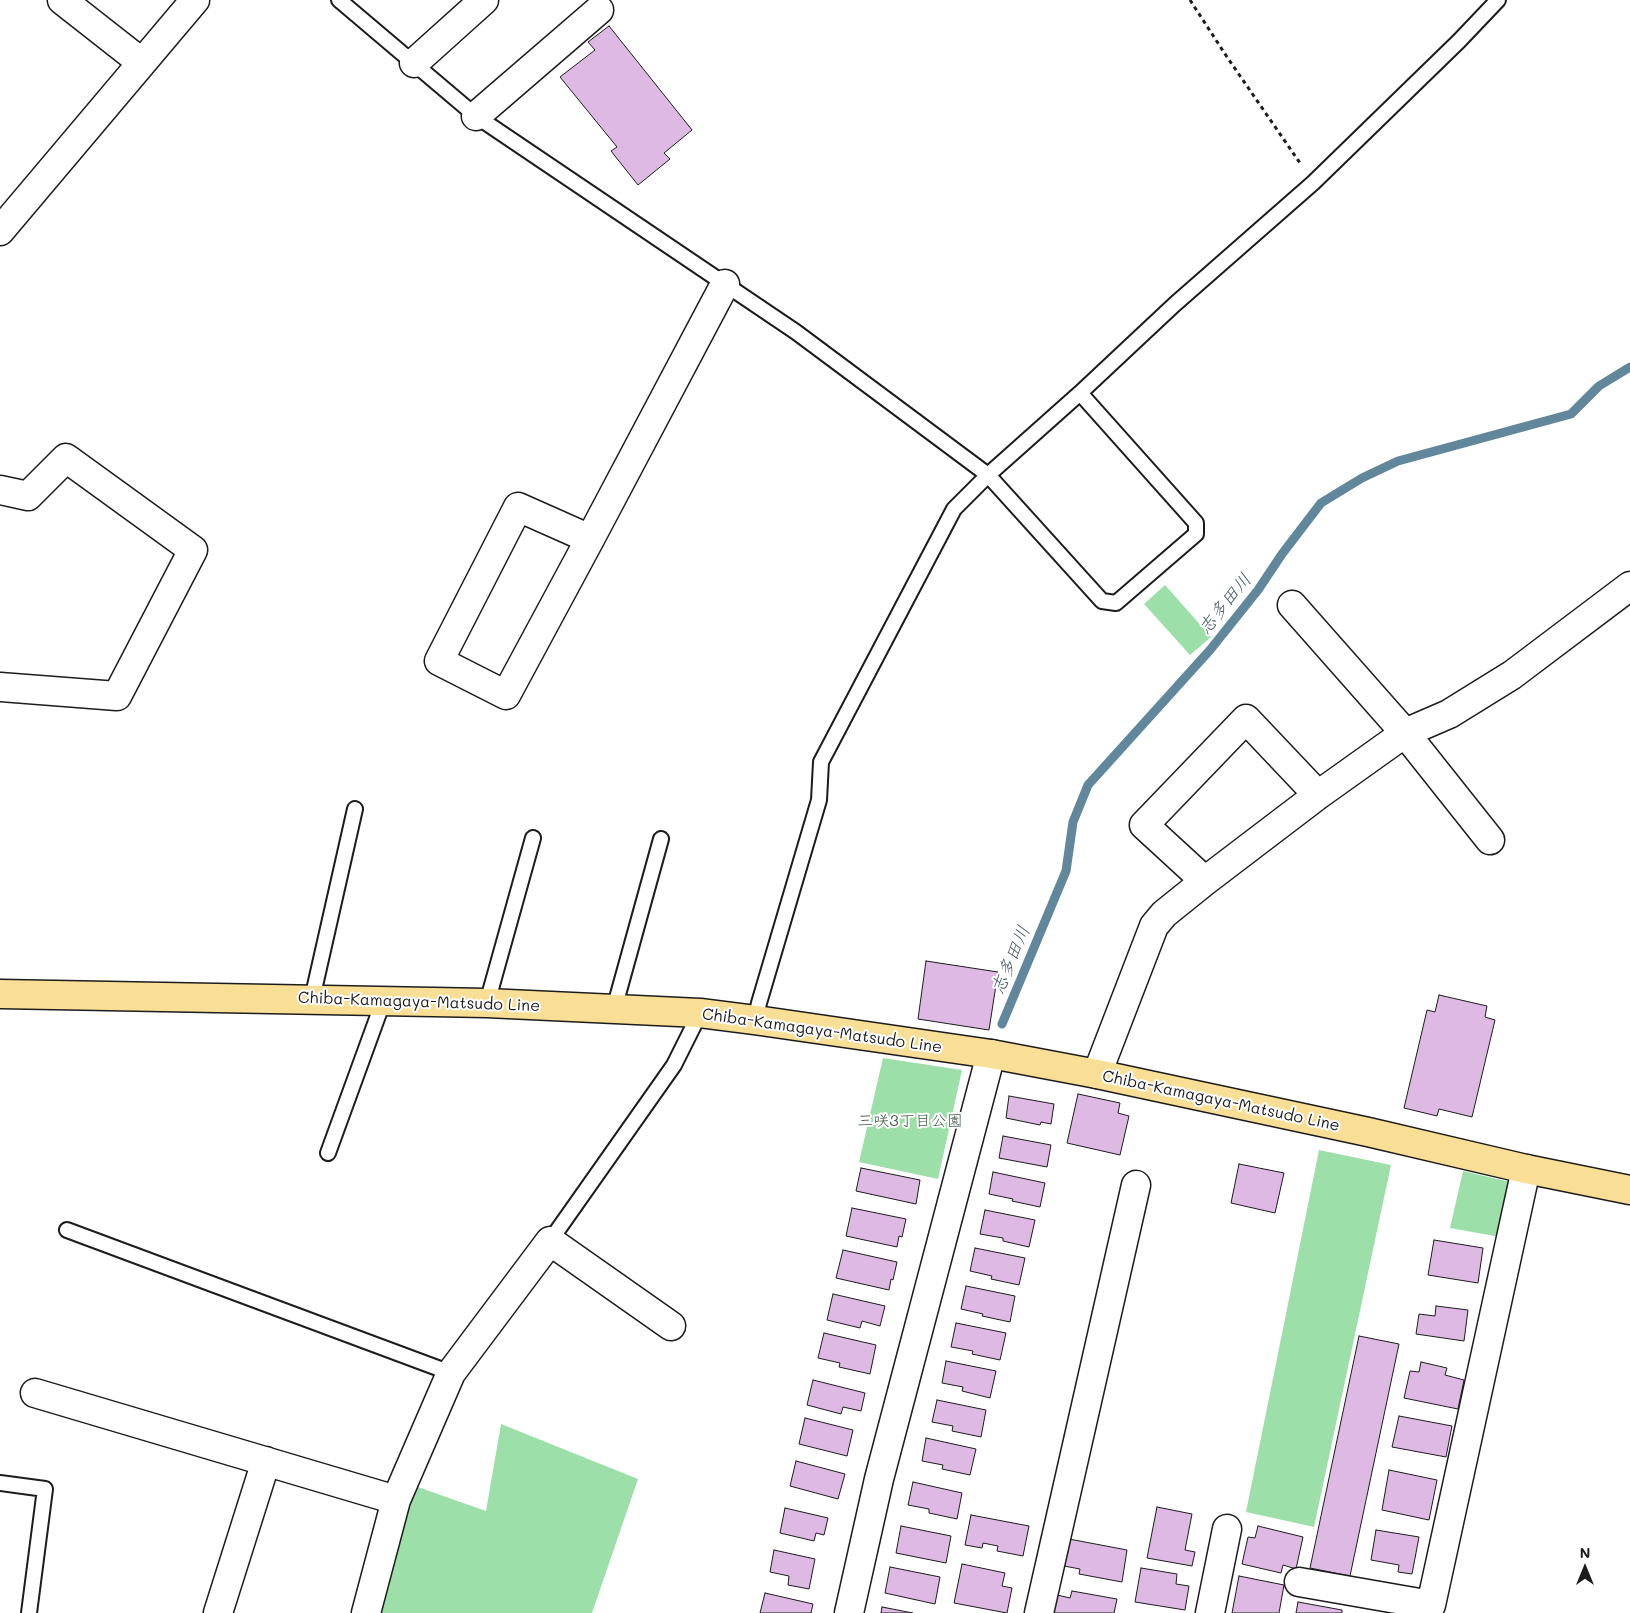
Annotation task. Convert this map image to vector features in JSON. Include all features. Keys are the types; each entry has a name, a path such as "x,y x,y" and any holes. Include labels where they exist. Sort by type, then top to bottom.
{"main road":[{"name":"Chiba-Kamagaya-Matsudo Line","path":"0,994 488,1003 700,1014 755,1020 991,1054 1097,1074 1368,1132 1526,1169 1630,1190"}],"street":[{"path":"62,0 141,62"},
{"path":"0,231 194,0"},
{"path":"414,63 484,0"},
{"path":"476,116 599,10"},
{"path":"590,539 518,507 439,661 506,695 590,539 725,284"},
{"path":"0,490 28,496 66,458 193,550 117,696 0,688"},
{"path":"1097,1074 1154,926 1164,914 1204,880 1405,732 1449,714 1512,675 1630,586"},
{"path":"1292,605 1405,732 1490,840"},
{"path":"1204,880 1144,825 1246,718 1318,795"},
{"path":"849,1613 879,1479 991,1054"},
{"path":"1299,1582 1370,1604 1430,1605 1526,1169"},
{"path":"1039,1613 1136,1185"},
{"path":"366,1613 396,1500 451,1373 550,1241 671,1326"},
{"path":"35,1392 396,1500"},
{"path":"218,1613 266,1461"},
{"path":"1210,1613 1227,1528"}],"lane":[{"path":"339,0 476,116 796,332 988,476 1102,601 1116,603 1196,534 1196,523 1080,393"},
{"path":"755,1020 819,800 821,762 954,509 1175,304 1313,183 1459,41 1498,0"},
{"path":"312,999 355,809"},
{"path":"488,1003 533,838"},
{"path":"614,1009 661,840"},
{"path":"328,1153 383,1002"},
{"path":"550,1241 674,1065 700,1014"},
{"path":"67,1230 451,1373"},
{"path":"0,1482 45,1489 29,1613"}],"path":[{"path":"1190,0 1226,57 1313,183"}],"green space":[{"path":"1165,585 1211,637 1190,655 1144,604"},
{"name":"三咲3丁目公園","path":"883,1058 962,1070 938,1179 859,1162"},
{"path":"1319,1150 1391,1165 1314,1527 1246,1512"},
{"path":"1463,1171 1514,1183 1511,1239 1450,1228"},
{"path":"501,1424 638,1479 592,1613 375,1613 389,1553 415,1486 486,1511"}],"building":[{"path":"609,26 692,130 664,153 670,159 638,185 611,151 617,147 560,77 595,50 588,42"},
{"path":"926,961 998,972 989,1030 918,1019"},
{"path":"1439,995 1487,1006 1485,1017 1495,1020 1472,1117 1439,1109 1437,1116 1404,1108 1427,1010 1435,1012"},
{"path":"1078,1094 1120,1103 1118,1113 1129,1116 1120,1155 1067,1143"},
{"path":"1009,1096 1054,1104 1051,1124 1041,1122 1040,1125 1006,1118"},
{"path":"1003,1136 1051,1145 1047,1167 999,1158"},
{"path":"1239,1164 1284,1173 1275,1213 1231,1203"},
{"path":"861,1168 920,1180 916,1204 856,1191"},
{"path":"993,1172 1045,1183 1040,1207 989,1194"},
{"path":"852,1208 906,1219 902,1237 899,1236 897,1247 846,1236"},
{"path":"985,1210 1035,1220 1029,1247 1003,1241 1003,1238 980,1234"},
{"path":"1434,1240 1483,1248 1478,1283 1428,1275"},
{"path":"975,1248 1025,1258 1019,1285 991,1279 992,1276 970,1271"},
{"path":"843,1250 897,1262 889,1290 836,1278"},
{"path":"966,1286 1015,1296 1010,1322 961,1309"},
{"path":"833,1294 885,1306 880,1326 862,1321 860,1328 827,1320"},
{"path":"1436,1306 1468,1310 1464,1341 1416,1334 1419,1314 1435,1316"},
{"path":"956,1323 1006,1333 1000,1360 972,1354 973,1351 951,1347"},
{"path":"824,1333 876,1345 870,1374 839,1367 840,1363 818,1358"},
{"path":"1359,1336 1399,1344 1350,1576 1310,1568"},
{"path":"946,1361 996,1371 990,1398 962,1391 963,1387 942,1383"},
{"path":"1421,1362 1447,1368 1445,1375 1464,1380 1458,1409 1404,1398 1410,1371 1419,1372"},
{"path":"813,1380 865,1393 861,1411 843,1407 841,1414 807,1405"},
{"path":"937,1400 986,1410 981,1437 952,1431 953,1426 932,1422"},
{"path":"1399,1416 1452,1426 1446,1457 1392,1447"},
{"path":"805,1418 853,1430 847,1456 799,1444"},
{"path":"926,1438 976,1449 970,1475 942,1469 943,1465 922,1461"},
{"path":"796,1461 845,1474 838,1499 790,1486"},
{"path":"1389,1470 1437,1480 1429,1520 1382,1510"},
{"path":"913,1482 962,1493 957,1519 929,1513 929,1509 908,1505"},
{"path":"1157,1507 1192,1514 1185,1550 1195,1552 1192,1566 1147,1558"},
{"path":"785,1508 828,1518 824,1535 816,1533 814,1541 780,1533"},
{"path":"971,1515 1029,1526 1023,1556 997,1551 998,1546 983,1543 982,1548 965,1545"},
{"path":"901,1526 951,1536 946,1563 896,1553"},
{"path":"1258,1526 1303,1537 1296,1569 1283,1565 1281,1573 1242,1564 1248,1537 1255,1538"},
{"path":"1376,1530 1419,1537 1412,1574 1398,1572 1399,1565 1371,1560"},
{"path":"1069,1539 1127,1550 1122,1582 1079,1574 1080,1569 1064,1566"},
{"path":"774,1550 815,1559 809,1589 788,1585 789,1576 770,1572"},
{"path":"962,1564 1005,1573 1002,1586 1012,1588 1007,1613 954,1603"},
{"path":"890,1567 940,1577 935,1604 885,1593"},
{"path":"1141,1568 1177,1574 1176,1584 1189,1586 1185,1610 1135,1602"},
{"path":"1239,1576 1284,1585 1279,1613 1232,1613"},
{"path":"1072,1591 1117,1599 1114,1613 1049,1613 1053,1594 1070,1598"},
{"path":"765,1593 813,1604 811,1613 760,1613"},
{"path":"1298,1602 1342,1610 1342,1613 1296,1613"},
{"path":"882,1607 913,1613 881,1613"}],"waterway":[{"name":"志多田川","path":"1002,1024 1066,871 1073,822 1088,785 1210,650 1258,590 1282,554 1321,503 1362,478 1398,461 1571,414 1599,386 1630,367"}]}
